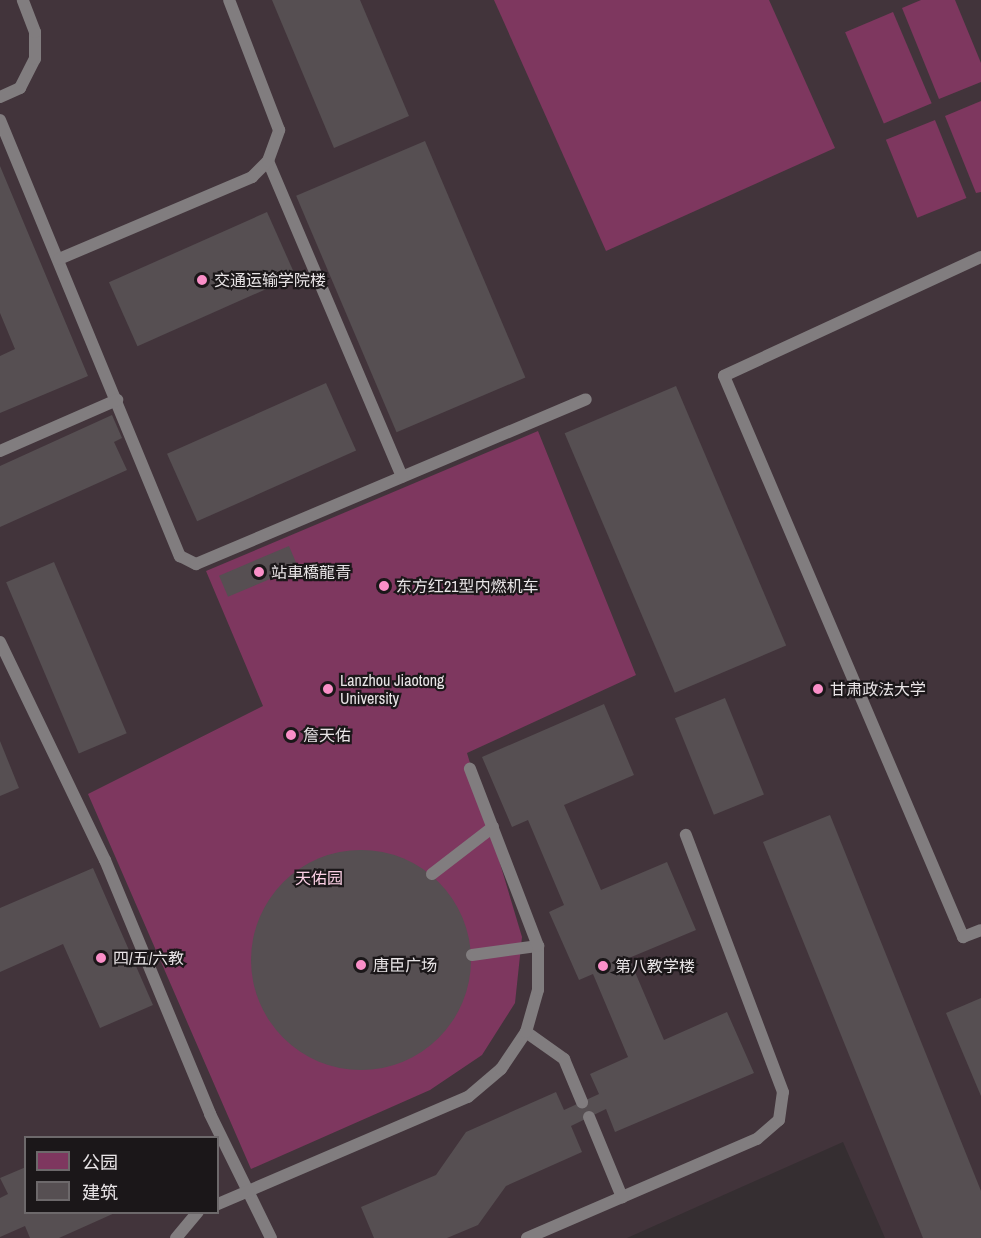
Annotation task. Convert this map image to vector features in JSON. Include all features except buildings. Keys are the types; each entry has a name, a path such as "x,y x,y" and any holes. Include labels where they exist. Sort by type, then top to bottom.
{"street":[{"path":"0,97 20,88 35,59 35,32 23,0"},
{"path":"59,259 252,177 268,161 279,130 229,0"},
{"path":"0,120 180,556 196,564 586,399"},
{"path":"268,161 402,477"},
{"path":"981,256 724,376 963,937 981,930"},
{"path":"0,451 117,400"},
{"path":"0,642 105,860 210,1114 271,1238"},
{"path":"219,1204 468,1097 501,1069 526,1032 538,990 538,946 470,769"},
{"path":"432,874 493,827"},
{"path":"527,1238 757,1139 774,1126 783,1106 778,1078 686,835"},
{"path":"472,955 538,946"},
{"path":"526,1032 564,1059 582,1102"},
{"path":"589,1117 622,1197"},
{"path":"176,1238 196,1214"}],"shaded area":[{"name":"Lanzhou Jiaotong University","path":"0,0 981,0 981,1238 885,1238 843,1142 627,1238 0,1238"}],"green space":[{"path":"494,0 769,0 835,148 606,251"},
{"path":"921,0 955,0 981,63 981,82 939,99 902,8"},
{"path":"893,12 932,103 884,123 845,32"},
{"path":"981,101 981,192 976,193 945,116"},
{"path":"935,120 966,198 917,218 886,140"},
{"name":"天佑园","path":"538,431 636,675 467,753 522,937 515,1003 482,1055 430,1090 251,1169 88,794 263,706 206,571"}],"place":[{"name":"交通运输学院楼","path":"202,280"},
{"name":"站車橋龍青","path":"259,572"},
{"name":"东方红21型内燃机车","path":"384,586"},
{"name":"Lanzhou Jiaotong University","path":"328,689"},
{"name":"甘肃政法大学","path":"818,689"},
{"name":"詹天佑","path":"291,735"},
{"name":"四/五/六教","path":"101,958"},
{"name":"唐臣广场","path":"361,965"},
{"name":"第八教学楼","path":"603,966"}]}
